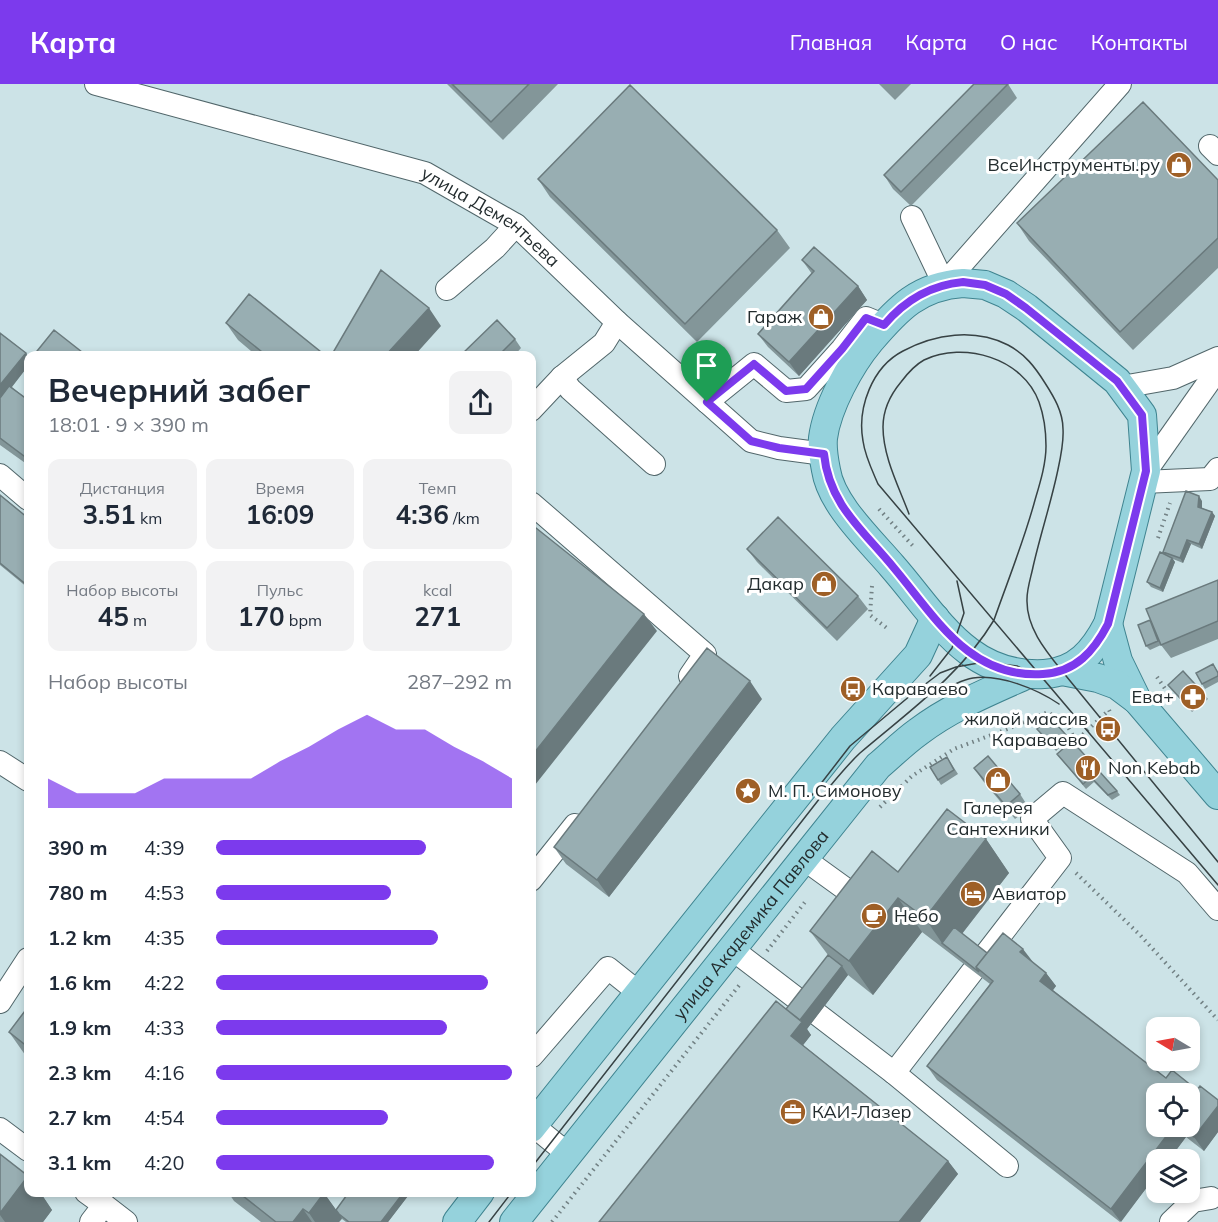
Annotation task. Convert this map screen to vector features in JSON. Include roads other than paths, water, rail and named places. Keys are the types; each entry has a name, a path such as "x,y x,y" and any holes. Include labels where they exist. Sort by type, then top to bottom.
{"main road":[{"path":"1062,671 1080,661 1097,645 1108,624 1145,477 1142,415 1122,387 1006,294 985,285 963,282 945,284 920,294 894,312 864,348 834,401 823,439 826,473 841,506 955,640 984,662 1007,672 1026,675 1062,671 1098,678 1117,685 1127,708 1218,795"},
{"path":"536,1121 843,738 918,655 934,618"},
{"path":"1108,624 1127,708"},
{"name":"улица Академика Павлова","path":"536,1194 732,949 815,867 878,766 918,732 971,699 1026,675"},
{"path":"457,1222 476,1197"},
{"name":"улица Академика Павлова","path":"514,1222 534,1197"}],"street":[{"name":"улица Дементьева","path":"96,84 158,92 425,173 516,225 617,322 751,441 779,448 824,454"},
{"path":"912,218 945,284 1120,84"},
{"path":"447,289 495,248 516,225"},
{"path":"707,402 754,364 786,391 806,389 866,318 884,325"},
{"path":"536,405 562,377 604,343 617,322"},
{"path":"1122,387 1173,378 1218,358"},
{"path":"1218,369 1145,477 1178,481 1210,479 1218,469"},
{"path":"562,377 570,389 654,464"},
{"path":"0,475 24,496"},
{"path":"536,507 705,654 679,692"},
{"path":"0,762 24,777"},
{"path":"894,1073 1060,858 1032,819 1063,793 1187,873 1218,909"},
{"path":"536,874 588,809"},
{"path":"815,867 858,898"},
{"path":"732,949 894,1073 1007,1166"},
{"path":"0,1002 24,965"},
{"path":"536,1051 608,968 638,992"},
{"path":"0,1129 24,1147"},
{"path":"536,1129 568,1154"},
{"path":"1171,1222 1193,1201 1216,1200"},
{"path":"94,1207 126,1222"}],"tram line":[{"path":"1218,862 1056,663 1033,629 1028,609 1028,587 1054,486 1063,440 1061,417 1048,388 1025,357 1008,345 982,336 941,337 903,351 892,358 875,378 862,415 864,447 878,484 1218,885"},
{"path":"536,1162 820,798 860,753 950,675 981,640 994,620 1031,515 1046,453 1044,424 1039,402 1031,387 1020,374 990,357 957,352 924,360 903,379 888,403 883,427 889,461 909,514"},
{"path":"930,676 952,648 964,613 957,581"},
{"path":"809,799 850,746 940,673 956,667 984,662 1017,666 1038,677"},
{"path":"934,696 963,681 984,677 1018,684 1059,704"},
{"path":"489,1222 508,1197"}],"place":[{"name":"ВсеИнструменты.ру","path":"1179,165"},
{"name":"Гараж","path":"821,317"},
{"name":"Дакар","path":"824,584"},
{"name":"Караваево","path":"853,689"},
{"name":"Ева+","path":"1193,697"},
{"name":"жилой массив Караваево","path":"1108,729"},
{"name":"Non Kebab","path":"1088,768"},
{"name":"Галерея Сантехники","path":"998,780"},
{"name":"М. П. Симонову","path":"748,791"},
{"name":"Авиатор","path":"973,894"},
{"name":"Небо","path":"874,916"},
{"name":"КАИ-Лазер","path":"793,1112"}]}
